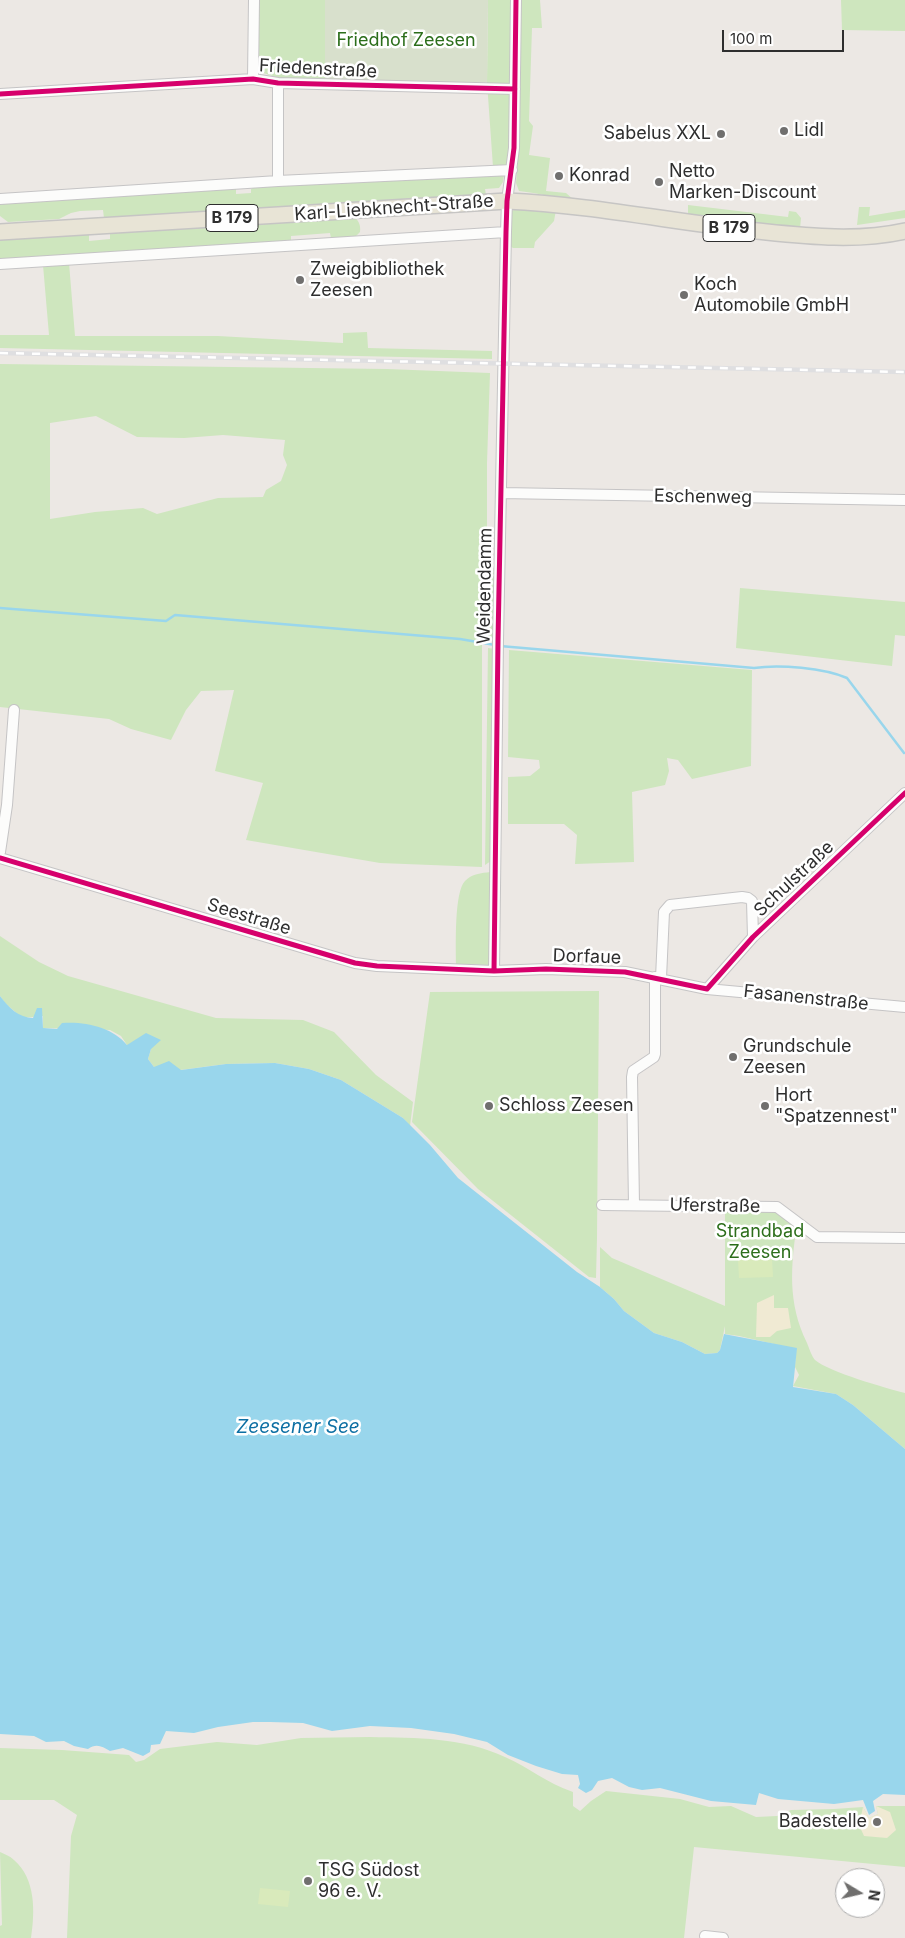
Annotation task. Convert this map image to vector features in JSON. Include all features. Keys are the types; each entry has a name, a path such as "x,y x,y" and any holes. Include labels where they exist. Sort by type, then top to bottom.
{"main road":[{"name":"Karl-Liebknecht-Straße","path":"0,232 507,201 554,205 805,236 852,238 905,231"}],"street":[{"path":"253,79 254,0"},
{"name":"Weidendamm","path":"494,971 506,232 507,201 512,170 516,0"},
{"name":"Friedenstraße","path":"0,94 253,79 278,83 515,89"},
{"path":"278,83 278,181"},
{"name":"Karl-Liebknecht-Straße","path":"0,199 278,181 512,170"},
{"name":"Karl-Liebknecht-Straße","path":"0,264 506,232"},
{"name":"Eschenweg","path":"501,493 905,500"},
{"path":"0,852 7,805 14,710"},
{"name":"Schulstraße","path":"707,989 753,937 905,793"},
{"name":"Seestraße","path":"0,858 355,962 377,966 494,971"},
{"path":"634,1206 632,1077 633,1071 654,1057 655,1054 658,978 666,907 670,904 748,898 752,901 753,937"},
{"name":"Dorfaue","path":"494,971 634,972 707,989"},
{"name":"Fasanenstraße","path":"707,989 905,1008"},
{"name":"Uferstraße","path":"602,1205 777,1207 817,1237 905,1238"},
{"path":"705,1936 723,1938"}],"green space":[{"path":"257,0 325,0 325,82 282,79 260,72 257,67"},
{"name":"Friedhof Zeesen","path":"325,0 488,0 487,82 325,82"},
{"path":"488,0 540,0 542,28 532,28 529,121 533,126 529,155 550,158 546,191 566,193 574,200 519,191 516,183 518,154 510,166 493,167 487,82"},
{"path":"841,0 905,0 905,31 842,30"},
{"path":"504,174 503,182 499,188 485,189 486,195 472,195 454,199 130,220 104,218 103,210 80,211 59,219 8,222 0,216 0,203 236,189 236,194 251,193 251,189 255,187"},
{"path":"688,205 788,217 789,211 796,212 801,218 800,229 688,219"},
{"path":"519,207 556,210 554,221 535,242 534,248 513,248 510,246 512,211"},
{"path":"859,207 870,207 869,216 905,210 905,218 857,225"},
{"path":"351,215 357,220 360,227 360,232 355,237 331,238 330,233 291,236 291,242 0,261 0,240 61,233 89,235 89,241 110,239 110,233 132,228"},
{"path":"69,263 75,336 218,336 343,343 343,333 367,332 368,348 492,351 492,359 0,348 0,335 49,335 43,265"},
{"path":"0,364 387,369 490,373 487,463 487,557 484,570 482,638 482,867 380,863 246,840 263,783 215,771 234,690 201,691 186,710 171,740 131,729 109,719 0,707","holes":["96,416 137,437 184,438 223,435 285,440 283,455 287,465 281,481 266,490 263,497 218,498 157,514 143,508 95,512 50,519 50,423"]},
{"path":"489,570 494,570 495,642 488,641"},
{"path":"740,588 905,602 905,636 895,635 892,666 736,648"},
{"path":"488,648 495,649 491,861 485,865"},
{"path":"509,650 752,670 751,766 692,779 678,760 667,758 669,771 665,785 632,792 634,862 575,864 577,835 564,824 508,824 508,777 530,776 540,768 539,760 508,757"},
{"path":"490,872 490,965 456,964 456,920 461,887 470,877"},
{"path":"0,936 39,962 68,976 216,1018 303,1020 334,1032 376,1075 413,1102 410,1126 403,1118 341,1080 309,1069 275,1063 226,1064 180,1070 154,1067 148,1059 151,1049 127,1045 121,1036 110,1030 43,1028 43,1016 22,1018 0,996"},
{"path":"599,991 596,1278 589,1277 478,1189 412,1122 430,992"},
{"path":"725,1207 777,1207 797,1223 792,1269 793,1298 801,1328 812,1355 815,1360 832,1370 905,1393 905,1449 853,1405 836,1394 793,1386 799,1375 795,1367 796,1349 725,1334 725,1326 720,1350 717,1353 705,1354 682,1342 654,1333 624,1311 600,1287 600,1247 612,1258 725,1306"},
{"path":"772,1258 773,1277 739,1278 738,1259"},
{"path":"370,1737 439,1740 489,1750 573,1792 573,1806 580,1811 606,1791 680,1799 709,1807 731,1806 756,1817 777,1816 791,1810 863,1807 869,1818 878,1814 876,1806 905,1806 905,1867 694,1847 684,1938 67,1938 71,1836 77,1815 54,1800 0,1800 0,1748 129,1755 136,1762 144,1760 160,1749 217,1742 257,1745 301,1738"},
{"path":"0,1852 9,1856 21,1868 30,1886 33,1907 31,1938 0,1938 0,1926 2,1925"},
{"path":"260,1888 290,1891 288,1907 258,1904"}],"sand":[{"name":"Strandbad Zeesen","path":"774,1295 774,1308 788,1308 791,1328 777,1331 770,1337 756,1337 757,1303"},
{"name":"Badestelle","path":"876,1806 890,1812 896,1830 887,1838 864,1836 859,1825 863,1807 869,1818 878,1814"}],"water":[{"name":"Zeesener See","path":"0,996 14,1011 28,1018 33,1018 37,1008 42,1008 43,1028 57,1029 62,1023 89,1024 114,1034 127,1045 146,1033 161,1040 151,1049 148,1059 154,1067 169,1061 181,1070 226,1064 275,1063 309,1069 341,1080 403,1118 430,1145 458,1178 577,1272 600,1287 624,1311 654,1333 682,1342 705,1354 717,1353 720,1350 724,1334 797,1348 793,1387 836,1394 853,1405 905,1449 905,1795 883,1794 873,1801 875,1811 869,1815 863,1800 834,1804 778,1799 759,1793 756,1805 711,1801 660,1788 642,1790 629,1787 612,1778 598,1781 592,1790 586,1793 578,1788 580,1784 578,1775 562,1774 536,1766 508,1755 487,1742 454,1734 411,1728 370,1726 332,1731 303,1723 253,1722 194,1733 166,1731 160,1744 151,1745 150,1752 143,1756 123,1748 110,1751 96,1746 88,1749 74,1746 64,1741 46,1742 34,1736 0,1734"}],"waterway":[{"path":"0,608 166,621 175,615 460,639 495,645"},
{"path":"500,646 754,668 776,666 826,672 847,678 904,753"}],"railway":[{"path":"0,353 905,372"}],"cycle path":[{"path":"494,971 506,232 507,201 514,148 516,0"},
{"path":"0,94 253,79 278,83 515,89"},
{"path":"0,858 355,963 377,966 494,971 546,969 625,972 707,989 753,937 905,793"}],"place":[{"name":"Lidl","path":"784,131"},
{"name":"Sabelus XXL","path":"721,134"},
{"name":"Konrad","path":"559,176"},
{"name":"Netto Marken-Discount","path":"659,182"},
{"name":"Zweigbibliothek Zeesen","path":"300,280"},
{"name":"Koch Automobile GmbH","path":"684,295"},
{"name":"Grundschule Zeesen","path":"733,1057"},
{"name":"Schloss Zeesen","path":"489,1106"},
{"name":"Hort \"Spatzennest\"","path":"765,1106"},
{"name":"Badestelle","path":"877,1822"},
{"name":"TSG Südost 96 e. V.","path":"308,1881"}]}
